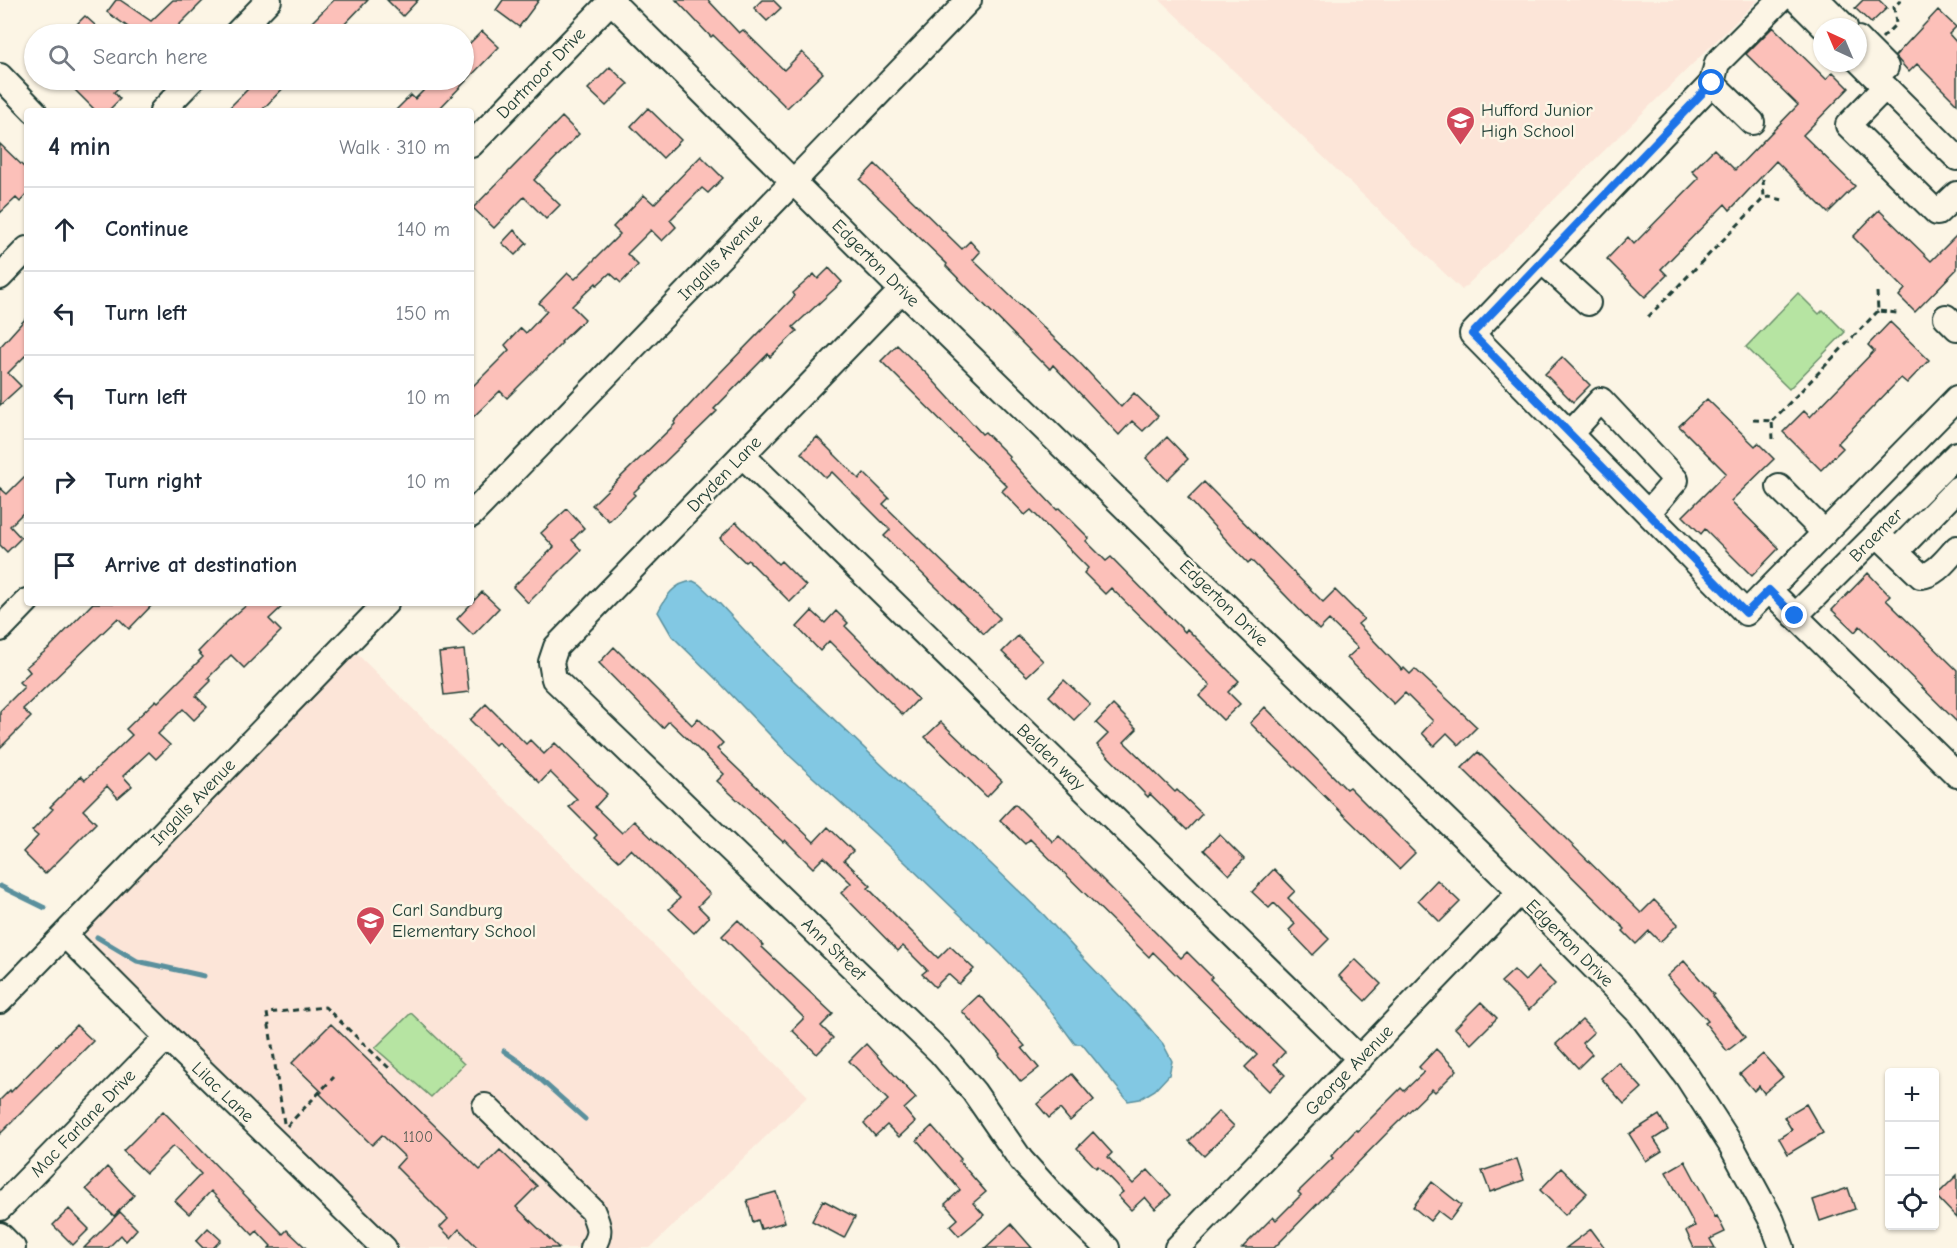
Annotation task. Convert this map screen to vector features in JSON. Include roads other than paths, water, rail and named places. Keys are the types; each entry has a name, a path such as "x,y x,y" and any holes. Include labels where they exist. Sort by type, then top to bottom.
{"street":[{"path":"246,24 269,0"},
{"name":"Edgerton Drive","path":"611,0 902,290 1520,892 1640,1014 1686,1075 1731,1145 1772,1221 1782,1248"},
{"name":"Dartmoor Drive","path":"474,142 611,0"},
{"name":"Ingalls Avenue","path":"474,512 969,0"},
{"path":"1780,0 1717,63 1712,83 1472,334 1746,613 1957,398"},
{"path":"1797,0 1815,18"},
{"path":"1818,0 1836,18"},
{"path":"1867,41 1957,136"},
{"path":"1867,69 1957,158"},
{"path":"0,76 31,108"},
{"path":"1712,83 1752,122"},
{"path":"1886,87 1848,125 1937,213 1957,194"},
{"path":"165,108 182,90"},
{"path":"0,277 24,252"},
{"path":"1543,261 1588,303"},
{"name":"Dryden Lane","path":"551,662 556,646 902,290"},
{"path":"1570,434 1601,400 1676,480 1648,513"},
{"name":"Braemer","path":"1795,616 1957,454"},
{"name":"Belden way","path":"742,455 1360,1059"},
{"path":"1779,487 1825,533"},
{"path":"1896,552 1957,489"},
{"path":"1877,534 1922,576 1928,575 1957,548"},
{"path":"1769,590 1957,775"},
{"path":"0,629 24,604"},
{"name":"Ingalls Avenue","path":"0,1001 383,606"},
{"name":"Ann Street","path":"551,662 554,679 940,1052 974,1092 1022,1160 1050,1192 1107,1248"},
{"name":"George Avenue","path":"1177,1248 1520,892"},
{"name":"Lilac Lane","path":"65,935 384,1248"},
{"name":"Mac Farlane Drive","path":"0,1208 167,1037"},
{"path":"485,1106 592,1210 599,1226 599,1237 592,1248"},
{"path":"0,1235 13,1248"}],"water":[{"path":"693,581 720,604 774,662 907,789 933,808 1044,915 1140,1017 1163,1044 1172,1061 1169,1075 1155,1090 1140,1099 1128,1101 1082,1044 1075,1044 1035,990 1001,954 791,757 672,636 658,612 671,591 681,584"}],"waterway":[{"path":"0,886 45,908"},
{"path":"97,937 137,961 204,976"},
{"path":"504,1051 523,1064 585,1119"}],"place":[{"name":"Hufford Junior High School","path":"1460,146"},
{"name":"Carl Sandburg Elementary School","path":"371,946"}]}
